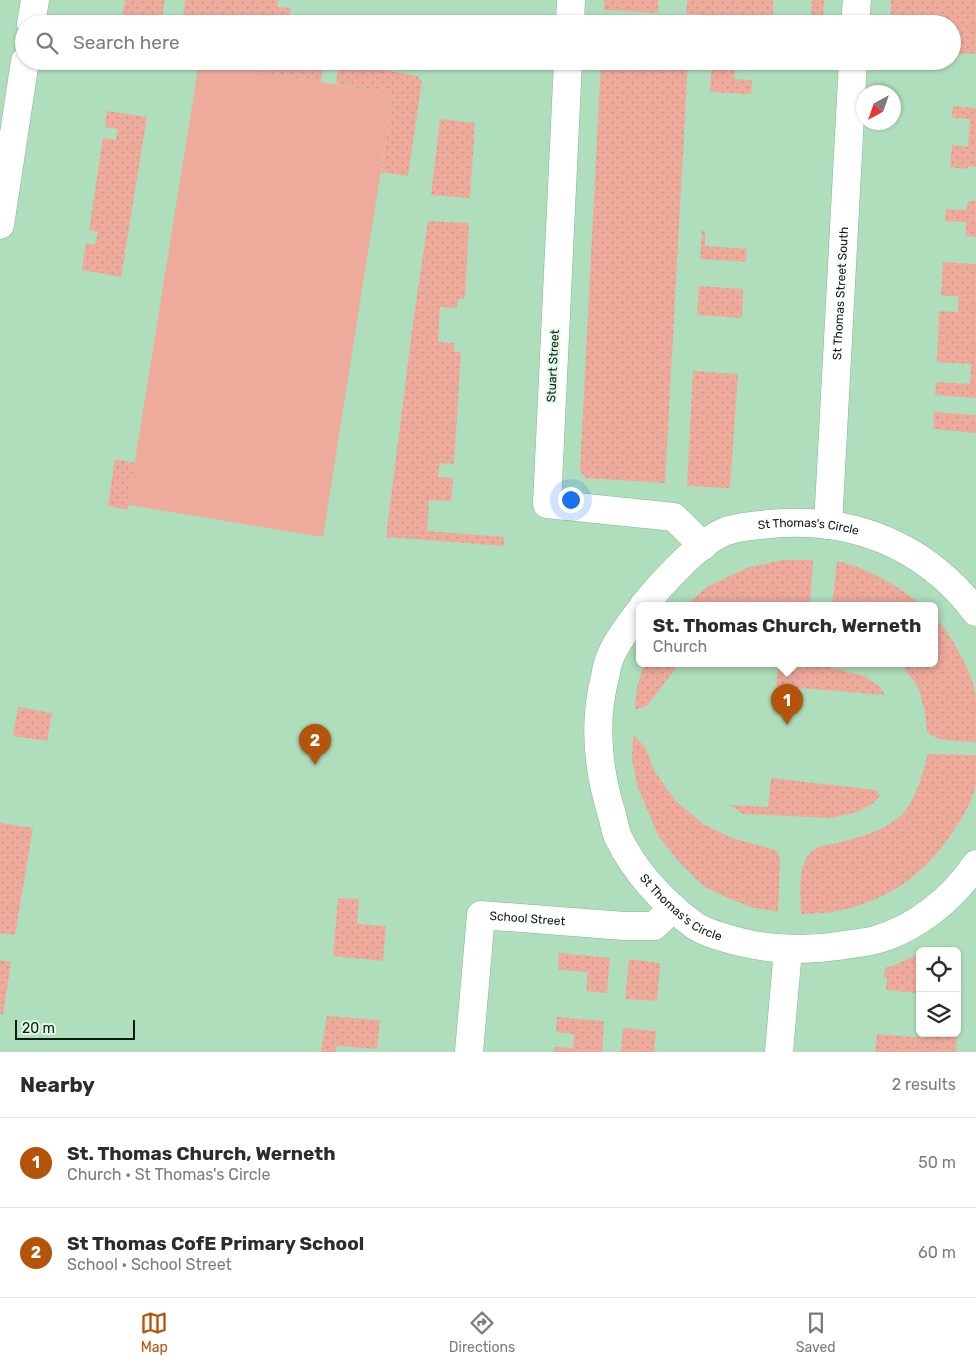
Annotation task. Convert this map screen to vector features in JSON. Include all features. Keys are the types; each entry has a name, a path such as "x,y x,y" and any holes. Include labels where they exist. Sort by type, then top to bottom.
{"street":[{"path":"32,15 35,0"},
{"path":"570,15 571,0"},
{"path":"855,15 856,0"},
{"path":"0,224 24,70"},
{"name":"Stuart Street","path":"568,70 547,504 674,517 703,546"},
{"name":"St Thomas Street South","path":"828,525 853,70"},
{"name":"St Thomas's Circle","path":"646,602 663,583 703,546 723,532 745,527 788,522 853,529 913,553 942,573 976,612"},
{"name":"St Thomas's Circle","path":"636,616 629,624 610,657 600,695 598,743 603,787 618,836 644,879 673,908 696,926 756,946 788,950 814,950 876,940 905,929 931,912 968,875 976,864"},
{"name":"School Street","path":"469,1052 481,915 654,926 673,908"},
{"path":"779,1052 788,950"}],"shaded area":[{"path":"125,0 165,0 162,15 122,15"},
{"path":"185,0 278,0 277,7 291,8 290,15 183,15"},
{"path":"604,0 658,0 658,13 604,10"},
{"path":"687,0 773,0 773,15 686,14"},
{"path":"812,0 824,0 823,15 811,15"},
{"path":"891,0 976,0 976,54 961,53 961,15 890,15"},
{"path":"198,70 248,70 393,94 323,537 128,505"},
{"path":"246,70 323,70 321,82"},
{"path":"338,70 386,70 417,76 422,81 408,176 381,172 393,94 336,84"},
{"path":"601,70 688,70 665,483 585,478 580,470"},
{"path":"711,70 735,70 734,79 752,80 751,94 710,92"},
{"path":"953,106 976,108 976,167 968,166 967,169 950,167 952,145 968,147 970,119 952,118"},
{"path":"107,111 147,117 121,277 82,270 86,243 95,245 98,232 89,230 103,138 116,140 118,129 105,127"},
{"path":"440,119 475,123 470,198 431,195"},
{"path":"968,201 976,201 976,237 966,236 966,222 945,221 946,209 967,210"},
{"path":"428,221 469,223 465,298 458,299 457,308 440,307 438,342 454,343 454,352 461,352 454,464 440,463 438,477 453,478 451,501 429,500 427,531 504,537 504,546 386,537"},
{"path":"702,231 705,231 705,246 747,249 746,262 700,259"},
{"path":"943,262 976,264 976,398 935,395 936,382 970,384 971,364 937,362 939,311 958,312 958,296 941,296"},
{"path":"699,286 743,289 742,318 697,315"},
{"path":"693,371 738,374 730,488 687,486"},
{"path":"934,412 976,415 976,433 933,429"},
{"path":"115,459 135,463 127,510 108,506"},
{"path":"782,560 813,560 810,602 690,602 707,587 746,568"},
{"path":"837,561 860,568 882,578 917,602 832,602"},
{"path":"938,621 960,654 974,685 976,695 976,742 944,740 927,732 925,712 918,687 903,667 938,667"},
{"path":"644,667 677,667 647,706 635,710 640,675"},
{"path":"779,667 828,667 864,676 880,687 885,695 776,686"},
{"path":"18,707 52,713 47,741 13,736"},
{"path":"633,734 645,747 655,772 675,800 703,824 732,838 776,850 780,859 778,912 751,907 703,886 680,863 659,837 638,788 632,760"},
{"path":"928,754 976,755 976,782 973,795 960,822 941,848 915,875 885,895 850,908 828,913 801,914 801,875 805,860 809,854 818,848 876,831 890,824 903,814 913,798"},
{"path":"771,778 876,790 880,796 872,804 857,812 831,818 743,814 730,805 768,807"},
{"path":"0,823 33,828 15,935 0,933"},
{"path":"338,898 359,899 357,924 386,926 383,961 333,956"},
{"path":"559,953 610,958 607,993 586,991 588,972 558,970"},
{"path":"916,955 916,993 886,990 887,977 884,977 885,968"},
{"path":"629,959 660,963 657,1001 625,999"},
{"path":"0,960 11,962 3,1015 0,1014"},
{"path":"327,1016 380,1020 377,1049 337,1046 336,1052 321,1052"},
{"path":"557,1017 604,1021 602,1052 553,1052 554,1047 573,1048 574,1034 556,1032"},
{"path":"623,1028 656,1031 654,1052 621,1052"},
{"path":"877,1034 927,1038 957,1037 956,1052 875,1052"}],"place":[{"name":"St. Thomas Church, Werneth","path":"787,725"},
{"name":"St Thomas CofE Primary School","path":"315,765"}]}
